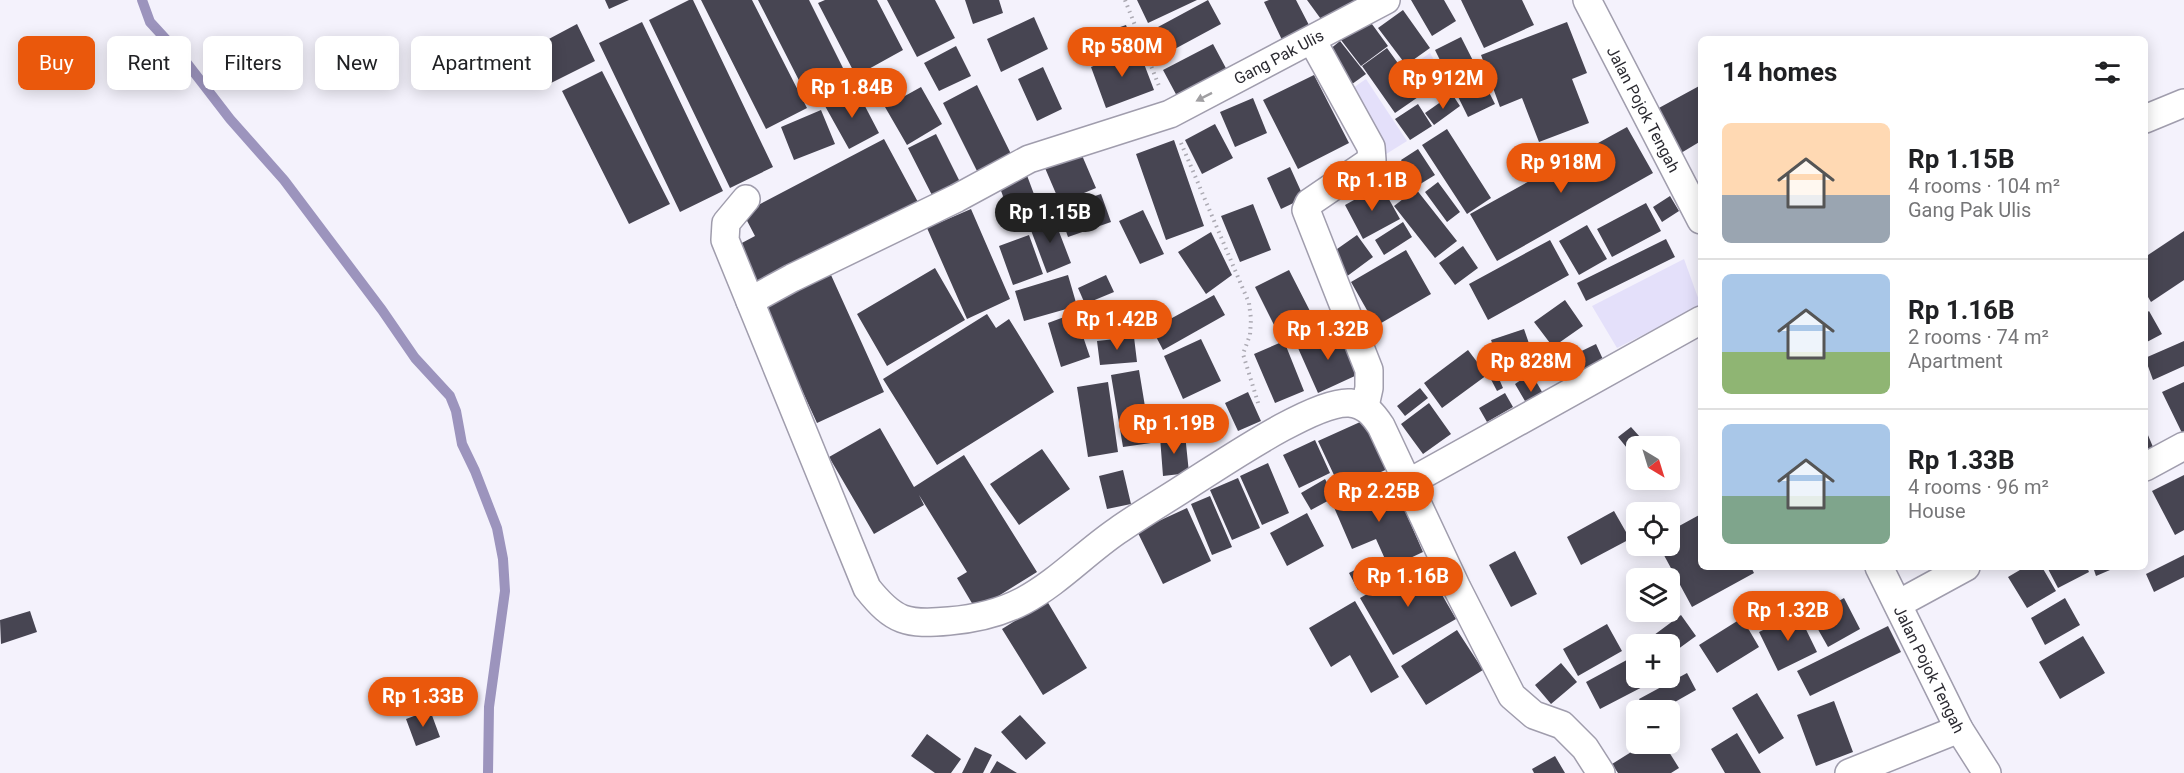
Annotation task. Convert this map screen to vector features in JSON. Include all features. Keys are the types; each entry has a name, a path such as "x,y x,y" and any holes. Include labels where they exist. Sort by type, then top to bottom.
{"street":[{"name":"Gang Pak Ulis","path":"750,301 792,278 957,198 1029,159 1170,114 1386,0"},
{"name":"Jalan Pojok Tengah","path":"1587,0 1698,214"},
{"path":"1312,40 1373,154 1372,160 1309,203 1306,210 1369,370 1369,388 1365,406"},
{"path":"2148,117 2184,102"},
{"path":"746,199 726,223 725,240 867,588 881,606 900,619 920,624 958,620 994,613 1022,602 1045,588 1088,552 1119,530 1271,433 1334,405 1349,403 1365,406 1381,426 1457,588 1512,696 1534,715 1562,725 1585,748 1601,773"},
{"path":"1408,483 1698,322"},
{"path":"2148,465 2184,446"},
{"name":"Jalan Pojok Tengah","path":"1849,773 1959,729 1881,570"},
{"path":"1898,604 1960,570"},
{"path":"1959,729 1987,773"}],"path":[{"path":"1125,0 1249,303 1250,335 1243,354 1255,397 1271,433"}],"shaded area":[{"path":"1430,53 1452,91 1439,101 1433,94 1428,97 1408,68"},
{"path":"1366,79 1407,141 1383,156 1347,92"},
{"path":"1684,259 1698,298 1698,308 1617,348 1592,306"}],"building":[{"path":"605,0 629,0 609,9"},
{"path":"693,0 773,167 730,188 649,20"},
{"path":"701,0 752,0 807,108 766,129"},
{"path":"758,0 809,0 851,84 811,104"},
{"path":"825,0 877,0 903,50 856,76 818,3"},
{"path":"887,0 935,0 955,38 917,57"},
{"path":"965,0 999,0 1003,13 973,24"},
{"path":"1137,0 1197,0 1148,23"},
{"path":"1208,0 1221,24 1171,51 1158,27"},
{"path":"1296,0 1311,29 1283,42 1264,2"},
{"path":"1307,0 1364,0 1326,26"},
{"path":"1411,0 1444,0 1456,21 1432,36"},
{"path":"1461,0 1522,0 1534,25 1484,48"},
{"path":"1403,10 1430,48 1406,65 1378,28"},
{"path":"1034,17 1048,49 1001,72 987,39"},
{"path":"1369,20 1388,46 1361,66 1341,40"},
{"path":"642,22 723,191 680,212 599,43"},
{"path":"1567,22 1587,73 1572,79 1589,123 1539,142 1522,98 1500,107 1481,55"},
{"path":"577,24 595,61 552,82 552,37"},
{"path":"1126,25 1134,47 1093,62 1085,39"},
{"path":"1461,37 1495,104 1468,117 1435,50"},
{"path":"1340,41 1366,74 1348,87 1324,54"},
{"path":"1213,44 1228,72 1178,98 1163,70"},
{"path":"956,46 971,76 939,91 924,63"},
{"path":"1138,48 1154,90 1106,108 1091,67"},
{"path":"1387,48 1421,95 1395,113 1362,66"},
{"path":"1043,67 1062,109 1037,121 1018,79"},
{"path":"602,71 670,204 629,224 562,91"},
{"path":"1314,75 1349,143 1298,169 1263,100"},
{"path":"977,85 1012,156 978,173 943,103"},
{"path":"921,87 942,124 907,145 885,107"},
{"path":"1698,87 1698,143 1681,153 1657,109"},
{"path":"856,89 879,133 849,149 825,106"},
{"path":"1452,94 1460,106 1434,125 1425,113"},
{"path":"1253,98 1267,133 1235,147 1220,112"},
{"path":"1418,104 1432,126 1410,140 1395,119"},
{"path":"821,110 835,144 794,160 781,127"},
{"path":"1215,124 1233,158 1202,174 1185,140"},
{"path":"1627,127 1653,173 1497,261 1470,214"},
{"path":"1447,129 1491,198 1467,214 1422,145"},
{"path":"936,134 964,190 936,203 908,148"},
{"path":"884,139 919,204 760,288 738,245 755,236 743,213"},
{"path":"1174,140 1204,226 1166,240 1136,154"},
{"path":"1418,149 1435,175 1417,186 1401,160"},
{"path":"1081,153 1096,188 1060,203 1045,168"},
{"path":"1393,165 1410,186 1397,196 1381,175"},
{"path":"1290,167 1304,198 1281,209 1267,178"},
{"path":"1025,170 1038,205 1010,215 997,180"},
{"path":"1438,182 1460,212 1447,222 1425,192"},
{"path":"1381,185 1400,219 1363,239 1345,205"},
{"path":"1416,189 1457,241 1435,258 1394,206"},
{"path":"1101,194 1111,222 1068,237 1058,208"},
{"path":"1670,196 1679,211 1662,222 1653,207"},
{"path":"1646,203 1661,231 1612,257 1597,229"},
{"path":"1253,204 1271,250 1240,262 1221,216"},
{"path":"971,209 1010,299 967,319 927,228"},
{"path":"1143,210 1164,254 1140,264 1119,221"},
{"path":"1053,216 1071,263 1047,273 1029,225"},
{"path":"1403,222 1412,237 1384,255 1375,240"},
{"path":"1587,225 1607,259 1579,275 1559,241"},
{"path":"2184,231 2184,280 2151,302 2148,297 2148,255"},
{"path":"1211,232 1232,275 1206,294 1178,252"},
{"path":"1029,235 1043,274 1013,285 999,246"},
{"path":"1357,235 1373,257 1346,277 1330,254"},
{"path":"1666,239 1675,257 1586,301 1577,283"},
{"path":"1550,240 1569,275 1488,320 1469,284"},
{"path":"1463,246 1478,268 1455,285 1439,263"},
{"path":"1406,250 1431,294 1376,326 1351,282"},
{"path":"935,268 965,320 887,366 857,314"},
{"path":"1289,270 1312,315 1278,333 1255,287"},
{"path":"831,275 884,392 817,423 763,305"},
{"path":"1068,275 1077,306 1024,321 1015,291"},
{"path":"1106,275 1114,292 1085,304 1078,288"},
{"path":"1214,295 1225,315 1163,350 1152,329"},
{"path":"1565,300 1583,326 1553,347 1534,322"},
{"path":"2148,312 2162,334 2148,341"},
{"path":"1075,313 1090,357 1061,367 1048,323"},
{"path":"987,314 996,328 1009,319 1054,392 937,465 883,379"},
{"path":"1524,329 1534,358 1502,369 1491,340"},
{"path":"1337,330 1357,375 1318,393 1298,348"},
{"path":"1134,337 1137,362 1100,365 1097,341"},
{"path":"1201,339 1221,381 1183,399 1164,356"},
{"path":"1284,341 1304,391 1275,403 1254,354"},
{"path":"2184,341 2184,366 2153,380 2148,366 2148,357"},
{"path":"1596,344 1606,366 1573,382 1563,360"},
{"path":"1468,350 1487,375 1442,408 1424,383"},
{"path":"1491,360 1503,388 1497,391 1483,364"},
{"path":"1139,370 1151,443 1123,447 1111,375"},
{"path":"1531,373 1548,402 1532,413 1515,384"},
{"path":"1108,382 1118,452 1088,457 1077,387"},
{"path":"2184,382 2184,432 2182,433 2162,392"},
{"path":"1420,388 1428,398 1405,416 1397,406"},
{"path":"1248,392 1261,421 1238,431 1225,403"},
{"path":"1505,393 1513,407 1487,422 1479,408"},
{"path":"1429,403 1451,434 1423,454 1401,424"},
{"path":"1369,418 1392,467 1341,490 1318,441"},
{"path":"1631,427 1639,436 1626,436 1626,447 1618,437"},
{"path":"880,428 914,487 964,455 1037,572 976,610 957,578 967,572 919,495 924,505 874,534 829,457"},
{"path":"1185,434 1189,473 1163,476 1160,437"},
{"path":"2148,435 2153,447 2148,449"},
{"path":"1315,440 1330,473 1299,488 1283,455"},
{"path":"1042,449 1070,489 1019,525 990,484"},
{"path":"1268,463 1289,513 1262,525 1240,476"},
{"path":"1123,470 1131,504 1107,509 1099,476"},
{"path":"2184,475 2184,530 2175,535 2152,491"},
{"path":"1238,478 1260,528 1232,540 1210,490"},
{"path":"1325,479 1335,497 1311,510 1301,493"},
{"path":"1391,479 1423,552 1389,568 1376,539 1352,549 1333,505"},
{"path":"1210,496 1232,547 1212,555 1191,504"},
{"path":"1187,508 1211,561 1163,584 1137,531"},
{"path":"1614,511 1626,532 1626,541 1581,565 1567,537"},
{"path":"1307,513 1324,546 1287,566 1270,533"},
{"path":"1698,516 1698,570 1752,570 1754,573 1692,607 1680,585 1680,568 1671,568 1664,556 1680,556 1680,526"},
{"path":"1515,551 1537,594 1511,607 1489,565"},
{"path":"2184,555 2184,577 2154,592 2146,574"},
{"path":"1378,558 1386,575 1358,590 1349,573"},
{"path":"1423,562 1456,619 1393,655 1360,598"},
{"path":"2020,570 2044,570 2056,591 2027,608 2008,577"},
{"path":"2049,570 2088,570 2089,572 2058,588"},
{"path":"2094,570 2110,570 2096,576"},
{"path":"1844,598 1860,629 1828,647 1811,617"},
{"path":"2065,598 2080,625 2045,645 2031,618"},
{"path":"1047,601 1087,668 1043,695 1002,629"},
{"path":"1355,601 1399,677 1371,693 1350,655 1331,667 1309,628"},
{"path":"30,611 37,632 1,644 0,620"},
{"path":"1798,613 1817,652 1778,671 1759,632"},
{"path":"1680,616 1696,636 1680,648 1680,634 1655,634 1672,622 1680,622"},
{"path":"1742,618 1759,647 1717,673 1699,645"},
{"path":"1607,624 1622,651 1578,676 1563,649"},
{"path":"1888,626 1901,652 1810,696 1797,671"},
{"path":"1457,630 1483,670 1426,705 1401,666"},
{"path":"2083,636 2105,673 2060,699 2039,662"},
{"path":"1626,660 1626,688 1640,688 1600,709 1586,682"},
{"path":"1561,663 1577,682 1551,704 1535,685"},
{"path":"1687,673 1696,690 1678,700 1639,699 1659,688 1680,688 1680,677"},
{"path":"1757,693 1784,738 1759,754 1732,708"},
{"path":"1834,701 1853,752 1816,766 1797,715"},
{"path":"430,710 440,737 416,746 406,719"},
{"path":"1020,715 1046,743 1026,760 1001,732"},
{"path":"1737,733 1761,773 1725,773 1711,749"},
{"path":"927,734 961,759 951,773 935,773 911,756"},
{"path":"975,747 992,755 983,773 962,773"},
{"path":"1628,754 1670,754 1679,768 1671,773 1618,773 1612,764"},
{"path":"1555,756 1565,773 1534,773 1532,769"},
{"path":"997,761 1017,773 990,773"}],"waterway":[{"path":"142,0 150,22 183,58 230,119 284,180 382,310 415,358 450,396 456,411 462,444 497,528 503,559 505,591 489,707 488,773"}]}
